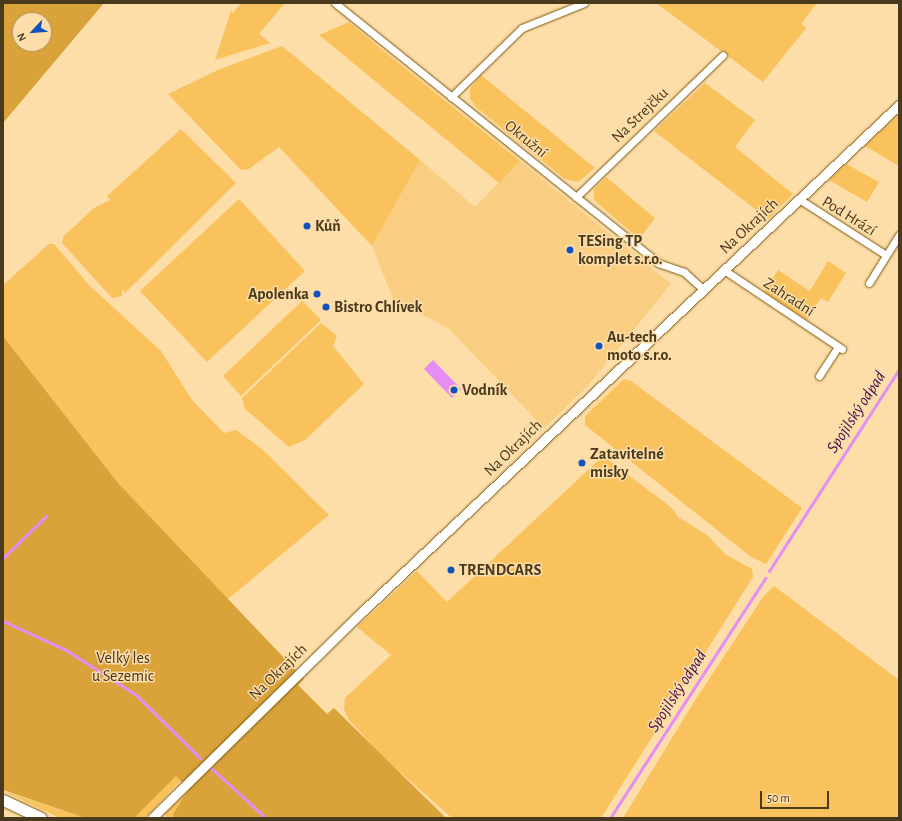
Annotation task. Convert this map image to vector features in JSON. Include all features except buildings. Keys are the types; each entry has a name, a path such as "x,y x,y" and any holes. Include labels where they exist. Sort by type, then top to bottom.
{"main road":[{"path":"3,800 41,818"}],"street":[{"name":"Okružní","path":"335,3 658,263 684,272 703,289"},
{"path":"451,97 522,28 584,3"},
{"name":"Na Strejčku","path":"576,197 723,55"},
{"name":"Na Okrajích","path":"152,818 293,678 899,105"},
{"name":"Pod Hrází","path":"799,199 886,255"},
{"name":"Pod Hrází","path":"869,282 899,235"},
{"name":"Zahradní","path":"724,270 840,348 819,376"}],"shaded area":[{"path":"241,3 285,3 259,34 270,43 215,60 231,11 233,13"},
{"path":"656,3 817,3 801,24 806,28 763,82"},
{"path":"349,22 520,161 499,183 319,35"},
{"path":"282,46 420,160 372,246 279,147 249,169 241,170 168,94 220,69"},
{"path":"481,75 595,168 578,182 565,179 476,107 470,99 470,89"},
{"path":"705,83 755,120 735,147 793,194 768,219 654,131"},
{"path":"899,114 899,166 865,146"},
{"path":"181,129 236,183 125,293 122,289 122,296 112,298 62,243 63,237 94,208 110,200 107,196"},
{"path":"420,160 475,207 520,161 671,284 587,387 544,428 449,329 393,299 372,246"},
{"path":"846,164 879,182 867,202 829,180"},
{"path":"606,177 655,218 639,239 594,200 594,189"},
{"path":"239,199 305,271 207,362 140,291"},
{"path":"49,244 54,244 90,286 161,351 192,400 224,433 236,430 262,449 329,515 227,600 118,483 3,336 3,285"},
{"path":"828,261 846,273 828,302 821,298 807,320 764,292 778,270 810,291"},
{"path":"302,301 321,320 241,396 223,376"},
{"path":"321,323 337,336 333,346 364,384 305,440 289,447 245,409 242,398"},
{"path":"433,360 461,389 452,398 424,369"},
{"path":"624,379 631,381 802,508 766,564 751,557 585,425 585,416"},
{"path":"603,456 672,508 678,517 707,535 725,554 752,569 753,577 601,818 452,818 382,756 349,720 344,709 345,698 391,655 357,627 417,571 447,602"},
{"path":"774,586 899,680 899,818 623,818 694,702 763,597"},
{"path":"176,775 181,780 145,818 134,818"},
{"path":"186,786 189,789 174,813 174,818 168,818 163,813"},
{"path":"3,791 85,818 60,818"}],"green space":[{"path":"3,3 104,3 3,123"},
{"name":"Velký les u Sezemic","path":"3,336 118,483 304,679 298,685 327,714 334,708 446,818 174,818 173,814 189,789 176,776 134,818 85,818 3,790"}],"waterway":[{"name":"Spojilský odpad","path":"769,571 899,369"},
{"path":"3,558 46,516"},
{"name":"Spojilský odpad","path":"610,818 765,578"},
{"path":"3,621 66,650 136,695 200,758"},
{"path":"211,768 266,818"}],"place":[{"name":"Kůň","path":"307,226"},
{"name":"TESing TP komplet s.r.o.","path":"570,250"},
{"name":"Apolenka","path":"317,294"},
{"name":"Bistro Chlívek","path":"326,307"},
{"name":"Au-tech moto s.r.o.","path":"599,346"},
{"name":"Vodník","path":"454,390"},
{"name":"Zatavitelné misky","path":"582,463"},
{"name":"TRENDCARS","path":"451,570"}]}
